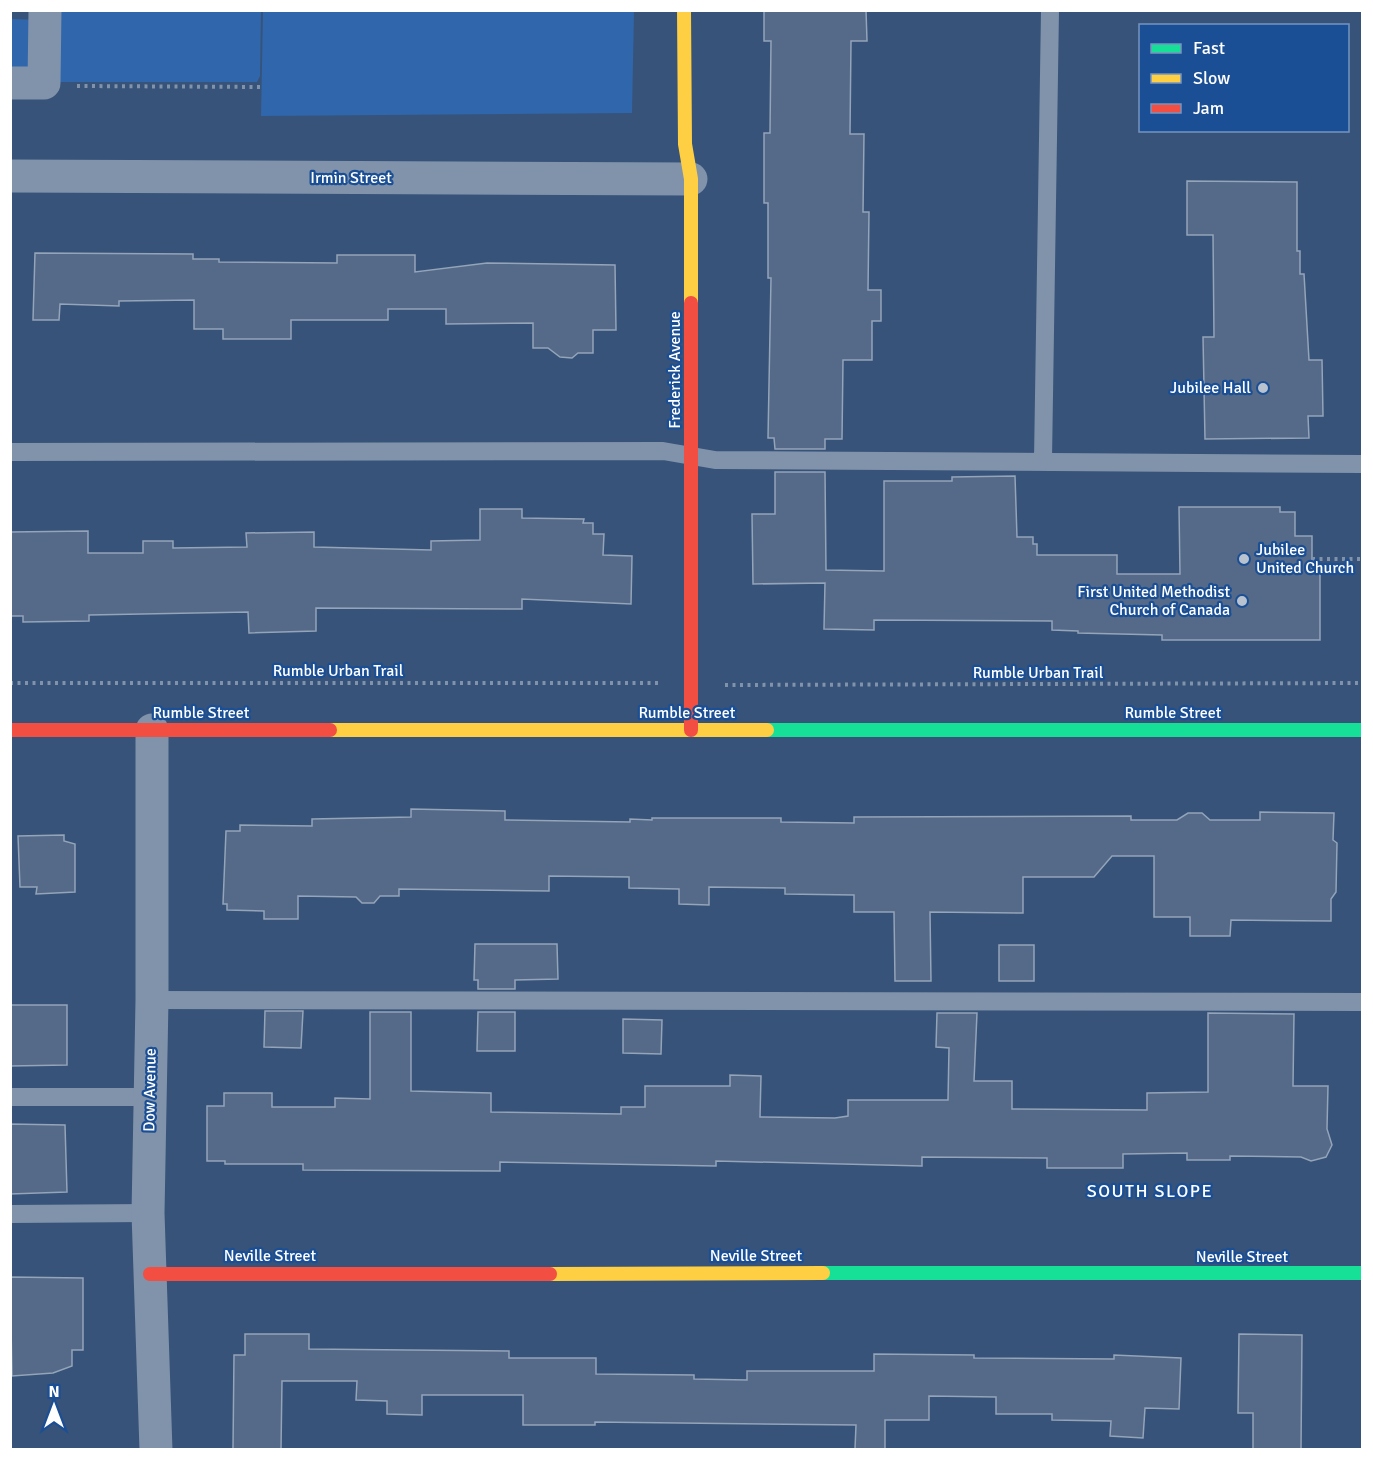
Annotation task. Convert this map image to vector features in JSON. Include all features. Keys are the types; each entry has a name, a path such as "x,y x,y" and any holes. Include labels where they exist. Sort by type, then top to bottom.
{"street":[{"path":"10,83 44,83 45,10"},
{"name":"Frederick Avenue","path":"684,10 685,144 691,179 693,457 691,730"},
{"name":"Irmin Street","path":"10,176 691,179"},
{"name":"Rumble Street","path":"10,730 1362,730"},
{"name":"Dow Avenue","path":"152,730 152,1000 148,1213 156,1449"},
{"name":"Neville Street","path":"150,1274 1362,1273"}],"lane":[{"path":"1043,460 1050,10"},
{"path":"10,452 663,451 715,460 1043,460 1362,464"},
{"path":"152,1000 1362,1002"},
{"path":"10,1097 150,1097"},
{"path":"10,1214 148,1213"}],"path":[{"path":"70,86 262,87"},
{"path":"1312,559 1362,559"},
{"name":"Rumble Urban Trail","path":"714,684 1257,685 1362,682"},
{"name":"Rumble Urban Trail","path":"10,683 658,683 666,686"}],"shaded area":[{"path":"57,11 261,11 260,76 257,82 57,82"},
{"path":"263,11 634,11 632,113 261,116"},
{"path":"11,19 44,20 44,83 11,83"}],"building":[{"path":"764,10 866,10 867,41 851,41 850,134 864,134 863,212 869,212 868,290 881,290 881,321 872,321 872,360 843,360 842,439 825,439 825,449 775,449 774,438 768,438 771,278 768,278 768,203 764,203 764,133 770,133 771,41 764,41"},
{"path":"1187,181 1297,182 1297,251 1300,251 1300,274 1304,274 1309,360 1322,360 1323,416 1308,416 1309,438 1205,439 1203,337 1214,337 1213,235 1187,235"},
{"path":"35,253 193,254 193,259 219,259 219,262 337,263 337,255 415,255 415,272 487,263 615,265 616,330 593,330 593,353 578,353 572,358 560,357 548,348 533,348 533,323 446,324 446,309 388,309 388,320 291,320 291,339 223,339 223,329 194,329 194,300 119,301 119,306 60,304 59,320 33,320"},
{"path":"775,472 825,472 826,570 884,571 884,481 952,481 952,477 1015,476 1017,537 1033,537 1033,544 1037,544 1037,555 1117,555 1117,574 1180,574 1179,507 1280,507 1280,512 1295,512 1295,536 1312,536 1312,572 1320,572 1320,640 1162,640 1162,635 1078,633 1078,631 1052,630 1052,621 874,620 874,630 824,629 825,583 753,584 752,514 775,514"},
{"path":"480,509 522,509 522,518 584,519 583,523 593,523 593,534 604,534 603,555 632,556 631,604 522,599 522,609 316,608 316,631 249,633 248,612 89,615 89,621 23,622 23,616 10,616 10,532 88,531 88,553 143,553 143,541 173,541 173,548 247,547 246,533 314,532 314,547 431,550 431,541 480,540"},
{"path":"411,809 505,811 505,820 630,822 630,819 652,820 652,818 781,818 781,822 854,823 854,817 1131,816 1131,820 1177,820 1188,813 1202,813 1210,820 1260,820 1260,812 1334,813 1333,840 1337,843 1336,892 1331,899 1331,921 1231,920 1230,936 1190,936 1190,917 1154,917 1154,856 1112,856 1094,877 1023,877 1023,913 930,912 931,981 895,981 894,912 854,912 854,895 785,894 785,888 709,887 709,905 679,904 679,889 629,888 629,877 549,876 549,891 399,889 399,896 380,896 374,903 362,903 356,897 298,896 298,919 264,919 264,911 227,910 227,904 223,904 226,831 240,831 240,825 312,826 312,819 411,817"},
{"path":"64,835 64,841 75,844 75,892 36,894 37,887 20,887 18,836"},
{"path":"475,944 557,944 558,979 515,980 515,989 478,989 478,980 474,980"},
{"path":"999,945 1034,945 1034,981 999,981"},
{"path":"10,1005 67,1005 67,1065 10,1066"},
{"path":"265,1011 303,1011 301,1048 264,1047"},
{"path":"370,1012 411,1012 411,1091 491,1093 491,1112 621,1114 621,1107 645,1107 645,1086 730,1086 730,1075 761,1076 760,1117 835,1118 848,1116 848,1100 948,1100 949,1048 936,1047 937,1013 977,1013 974,1081 1012,1081 1012,1109 1147,1110 1147,1093 1208,1092 1208,1013 1294,1014 1293,1086 1328,1086 1327,1129 1332,1145 1326,1157 1311,1161 1301,1157 1230,1156 1230,1160 1187,1160 1187,1153 1123,1154 1123,1168 1047,1168 1047,1158 922,1157 922,1166 716,1161 716,1166 500,1162 500,1171 303,1170 303,1164 225,1164 225,1161 207,1161 207,1106 224,1106 224,1093 272,1093 272,1107 335,1107 335,1098 370,1099"},
{"path":"478,1012 515,1012 515,1051 477,1051"},
{"path":"623,1019 662,1020 661,1054 623,1053"},
{"path":"10,1124 65,1125 67,1192 10,1194"},
{"path":"10,1277 83,1278 83,1350 72,1350 72,1366 53,1373 12,1376"},
{"path":"245,1334 309,1334 309,1349 509,1351 509,1358 596,1358 596,1374 694,1375 694,1379 747,1380 747,1371 874,1371 874,1354 974,1355 974,1358 1114,1359 1114,1355 1181,1358 1179,1409 1145,1408 1143,1438 1110,1436 1111,1421 1052,1420 1052,1414 996,1414 996,1397 929,1396 929,1420 885,1420 885,1449 855,1449 856,1425 595,1422 595,1425 523,1425 523,1395 422,1395 422,1415 387,1414 387,1401 356,1400 357,1381 282,1381 281,1449 233,1449 234,1355 245,1355"},
{"path":"1239,1334 1302,1335 1301,1449 1253,1449 1253,1413 1238,1413"}],"traffic: fast":[{"path":"767,730 1362,730"},
{"path":"823,1273 1362,1273"}],"traffic: slow":[{"path":"684,10 685,144 691,179 691,303"},
{"path":"330,730 767,730"},
{"path":"550,1274 823,1273"}],"traffic: jam":[{"path":"691,303 691,730"},
{"path":"10,730 330,730"},
{"path":"150,1274 550,1274"}],"place":[{"name":"Jubilee Hall","path":"1263,388"},
{"name":"Jubilee United Church","path":"1244,559"},
{"name":"First United Methodist Church of Canada","path":"1242,601"}],"district":[{"name":"SOUTH SLOPE","path":"1150,1191"}]}
